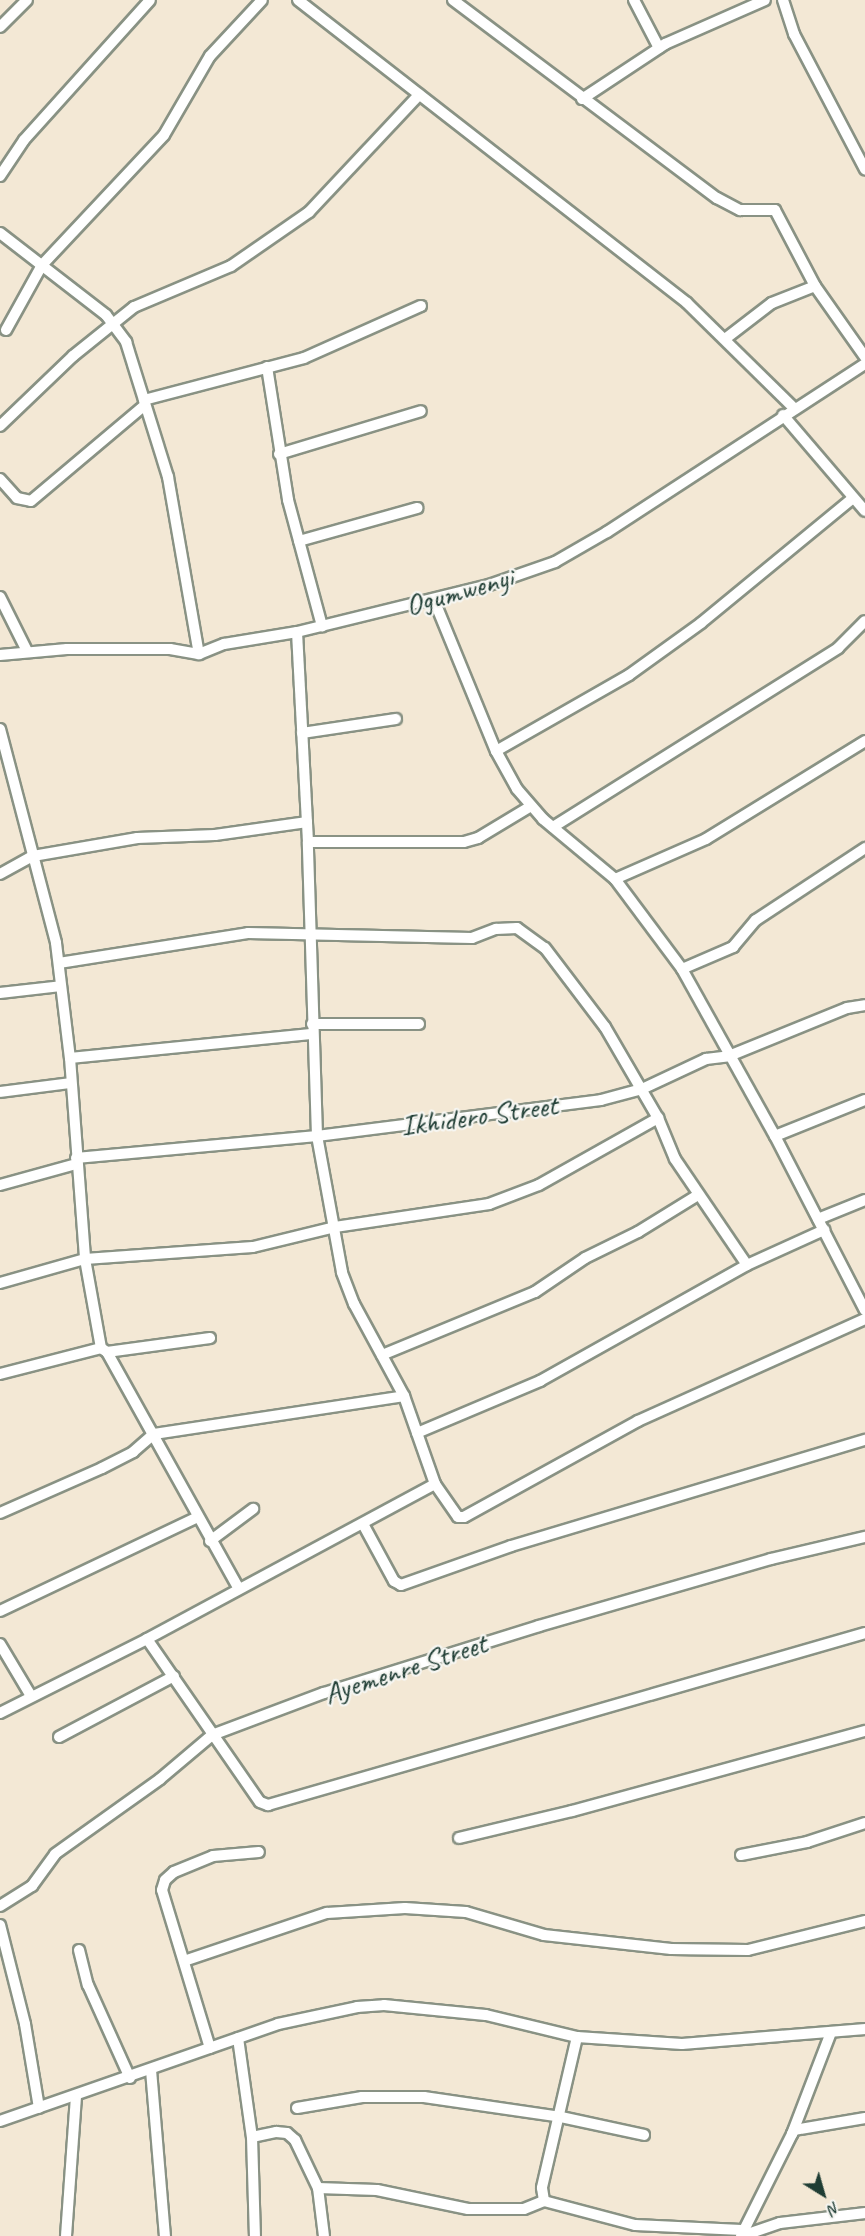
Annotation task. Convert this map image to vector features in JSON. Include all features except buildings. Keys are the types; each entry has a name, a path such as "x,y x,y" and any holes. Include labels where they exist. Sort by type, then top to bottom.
{"street":[{"path":"0,27 27,0"},
{"path":"0,176 24,140 150,0"},
{"path":"6,330 42,265 164,135 210,56 262,0"},
{"path":"298,0 687,303 794,408"},
{"path":"453,0 582,99 717,198 740,210 775,210 815,286 865,357"},
{"path":"634,0 659,48"},
{"path":"582,99 659,48 765,0"},
{"path":"783,0 794,34 861,156 865,169"},
{"path":"0,426 134,307 231,266 309,212 419,94"},
{"path":"0,233 114,323 126,342 168,477 199,654 170,649 27,651 0,655"},
{"path":"725,339 772,303 815,286"},
{"path":"0,479 17,498 31,501 145,402 304,358 388,324 421,306"},
{"name":"Ogumwenyi","path":"199,654 224,644 297,632 434,600 555,562 607,532 783,415 865,364"},
{"path":"267,367 279,454 322,626"},
{"path":"279,454 421,411"},
{"path":"783,415 852,499 865,511"},
{"path":"496,751 629,675 701,623 852,499"},
{"path":"299,541 417,508"},
{"path":"0,597 27,651"},
{"path":"434,600 496,751 517,789 553,827 615,879 682,969 775,1136 865,1310"},
{"path":"553,827 838,648 865,621"},
{"path":"297,632 308,842 311,1029 316,1136 342,1272 404,1396 435,1484 458,1517 464,1517 638,1420 728,1383 865,1319"},
{"path":"302,733 396,718"},
{"path":"0,729 3,752 33,856 59,963 70,1058 70,1083 85,1259 104,1350 154,1434 210,1541 239,1589"},
{"path":"615,879 706,839 865,741"},
{"path":"308,842 464,842 478,838 531,806"},
{"path":"0,874 33,856 137,838 215,835 307,822"},
{"path":"682,969 732,947 756,920 865,848"},
{"path":"59,963 249,933 311,932 472,938 503,927 517,928 545,948 605,1028 658,1118 675,1159 747,1265"},
{"path":"0,993 61,986"},
{"name":"Ikhidero Street","path":"0,1185 76,1161 316,1136 601,1100 642,1089 706,1059 729,1056 847,1008 865,1005"},
{"path":"70,1058 311,1029 419,1024"},
{"path":"0,1092 70,1083"},
{"path":"775,1136 865,1100"},
{"path":"0,1283 85,1259 253,1247 335,1227 489,1204 539,1185 658,1118"},
{"path":"382,1355 535,1292 585,1258 638,1232 698,1195"},
{"path":"818,1219 865,1200"},
{"path":"417,1433 540,1381 747,1265 824,1230"},
{"path":"0,1374 104,1350 210,1338"},
{"path":"0,1513 123,1457 154,1434 404,1396"},
{"path":"363,1524 394,1581 401,1585 511,1546 865,1440"},
{"path":"0,1713 147,1639 435,1484"},
{"path":"210,1541 253,1509"},
{"path":"0,1611 198,1517"},
{"name":"Ayemenre Street","path":"0,1906 32,1886 55,1854 160,1779 212,1735 324,1693 539,1626 771,1559 865,1537"},
{"path":"147,1639 260,1802 268,1805 865,1633"},
{"path":"0,1644 31,1696"},
{"path":"59,1737 174,1676"},
{"path":"459,1838 865,1731"},
{"path":"741,1855 807,1842 865,1823"},
{"path":"210,2048 162,1890 165,1880 174,1872 213,1856 259,1852"},
{"path":"184,1961 327,1913 405,1908 466,1912 544,1935 671,1949 748,1950 865,1921"},
{"path":"0,1925 25,2024 39,2108"},
{"path":"79,1950 88,1985 129,2078"},
{"path":"0,2121 76,2097 288,2022 384,2005 486,2014 577,2037 704,2045 770,2036 830,2035 865,2029"},
{"path":"741,2234 792,2134 830,2035"},
{"path":"544,2201 542,2188 561,2117 577,2037"},
{"path":"238,2038 252,2137 255,2236"},
{"path":"151,2070 165,2236"},
{"path":"66,2236 76,2097"},
{"path":"297,2108 362,2097 424,2097 561,2117 644,2135"},
{"path":"792,2134 794,2130 865,2118"},
{"path":"252,2137 287,2133 295,2140 318,2188 324,2236"},
{"path":"318,2188 377,2190 468,2209 524,2209 544,2201 634,2225 741,2234 780,2223 865,2213"}]}
